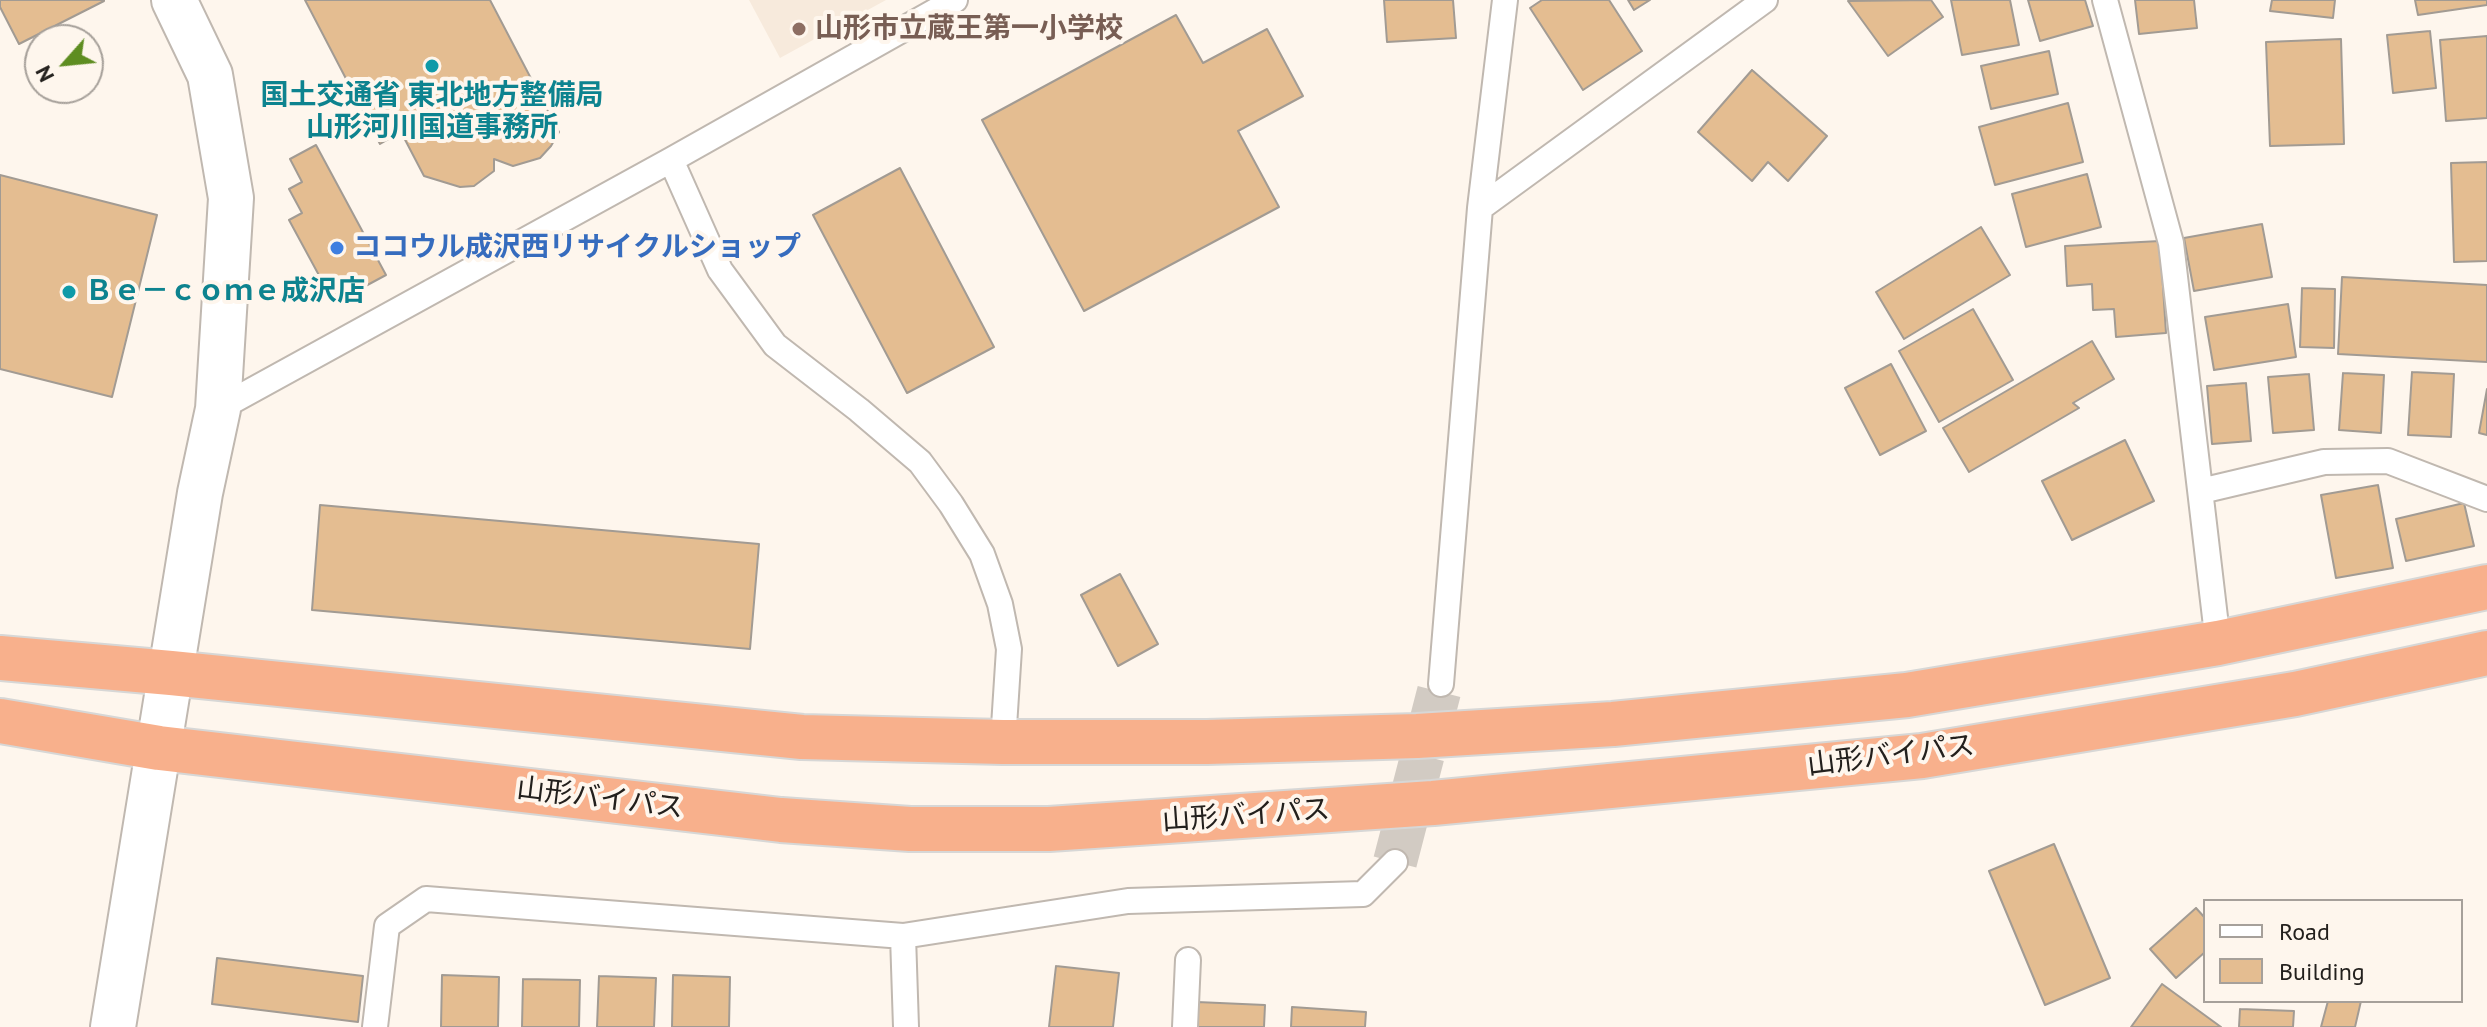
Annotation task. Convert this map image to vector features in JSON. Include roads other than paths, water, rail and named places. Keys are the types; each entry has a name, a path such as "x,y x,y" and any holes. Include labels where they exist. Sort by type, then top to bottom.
{"highway":[{"name":"山形バイパス","path":"0,658 802,737 1003,742 1207,742 1402,736 1613,724 1907,695 2218,643 2487,587"},
{"name":"山形バイパス","path":"0,721 159,748 781,820 910,829 1049,829 1433,803 1922,756 2295,694 2487,653"}],"street":[{"path":"113,1027 200,493 218,409 231,198 210,75 174,0"}],"lane":[{"path":"218,409 955,0"},
{"path":"1441,684 1480,208 1505,0"},
{"path":"1480,208 1765,0"},
{"path":"2105,0 2171,243 2218,643"},
{"path":"671,160 720,270 775,345 920,462 982,554 1000,604 1009,649 1003,742"},
{"path":"2201,491 2324,462 2388,461 2487,499"},
{"path":"375,1027 387,926 426,899 903,936 1128,901 1363,894 1395,862"},
{"path":"903,936 906,1027"},
{"path":"1185,1027 1188,960"}],"tunnel":[{"path":"1395,862 1441,684"}],"place":[{"name":"山形市立蔵王第一小学校","path":"799,29"},
{"name":"国土交通省 東北地方整備局 山形河川国道事務所","path":"432,66"},
{"name":"ココウル成沢西リサイクルショップ","path":"337,248"},
{"name":"Ｂｅ－ｃｏｍｅ成沢店","path":"69,292"}]}
